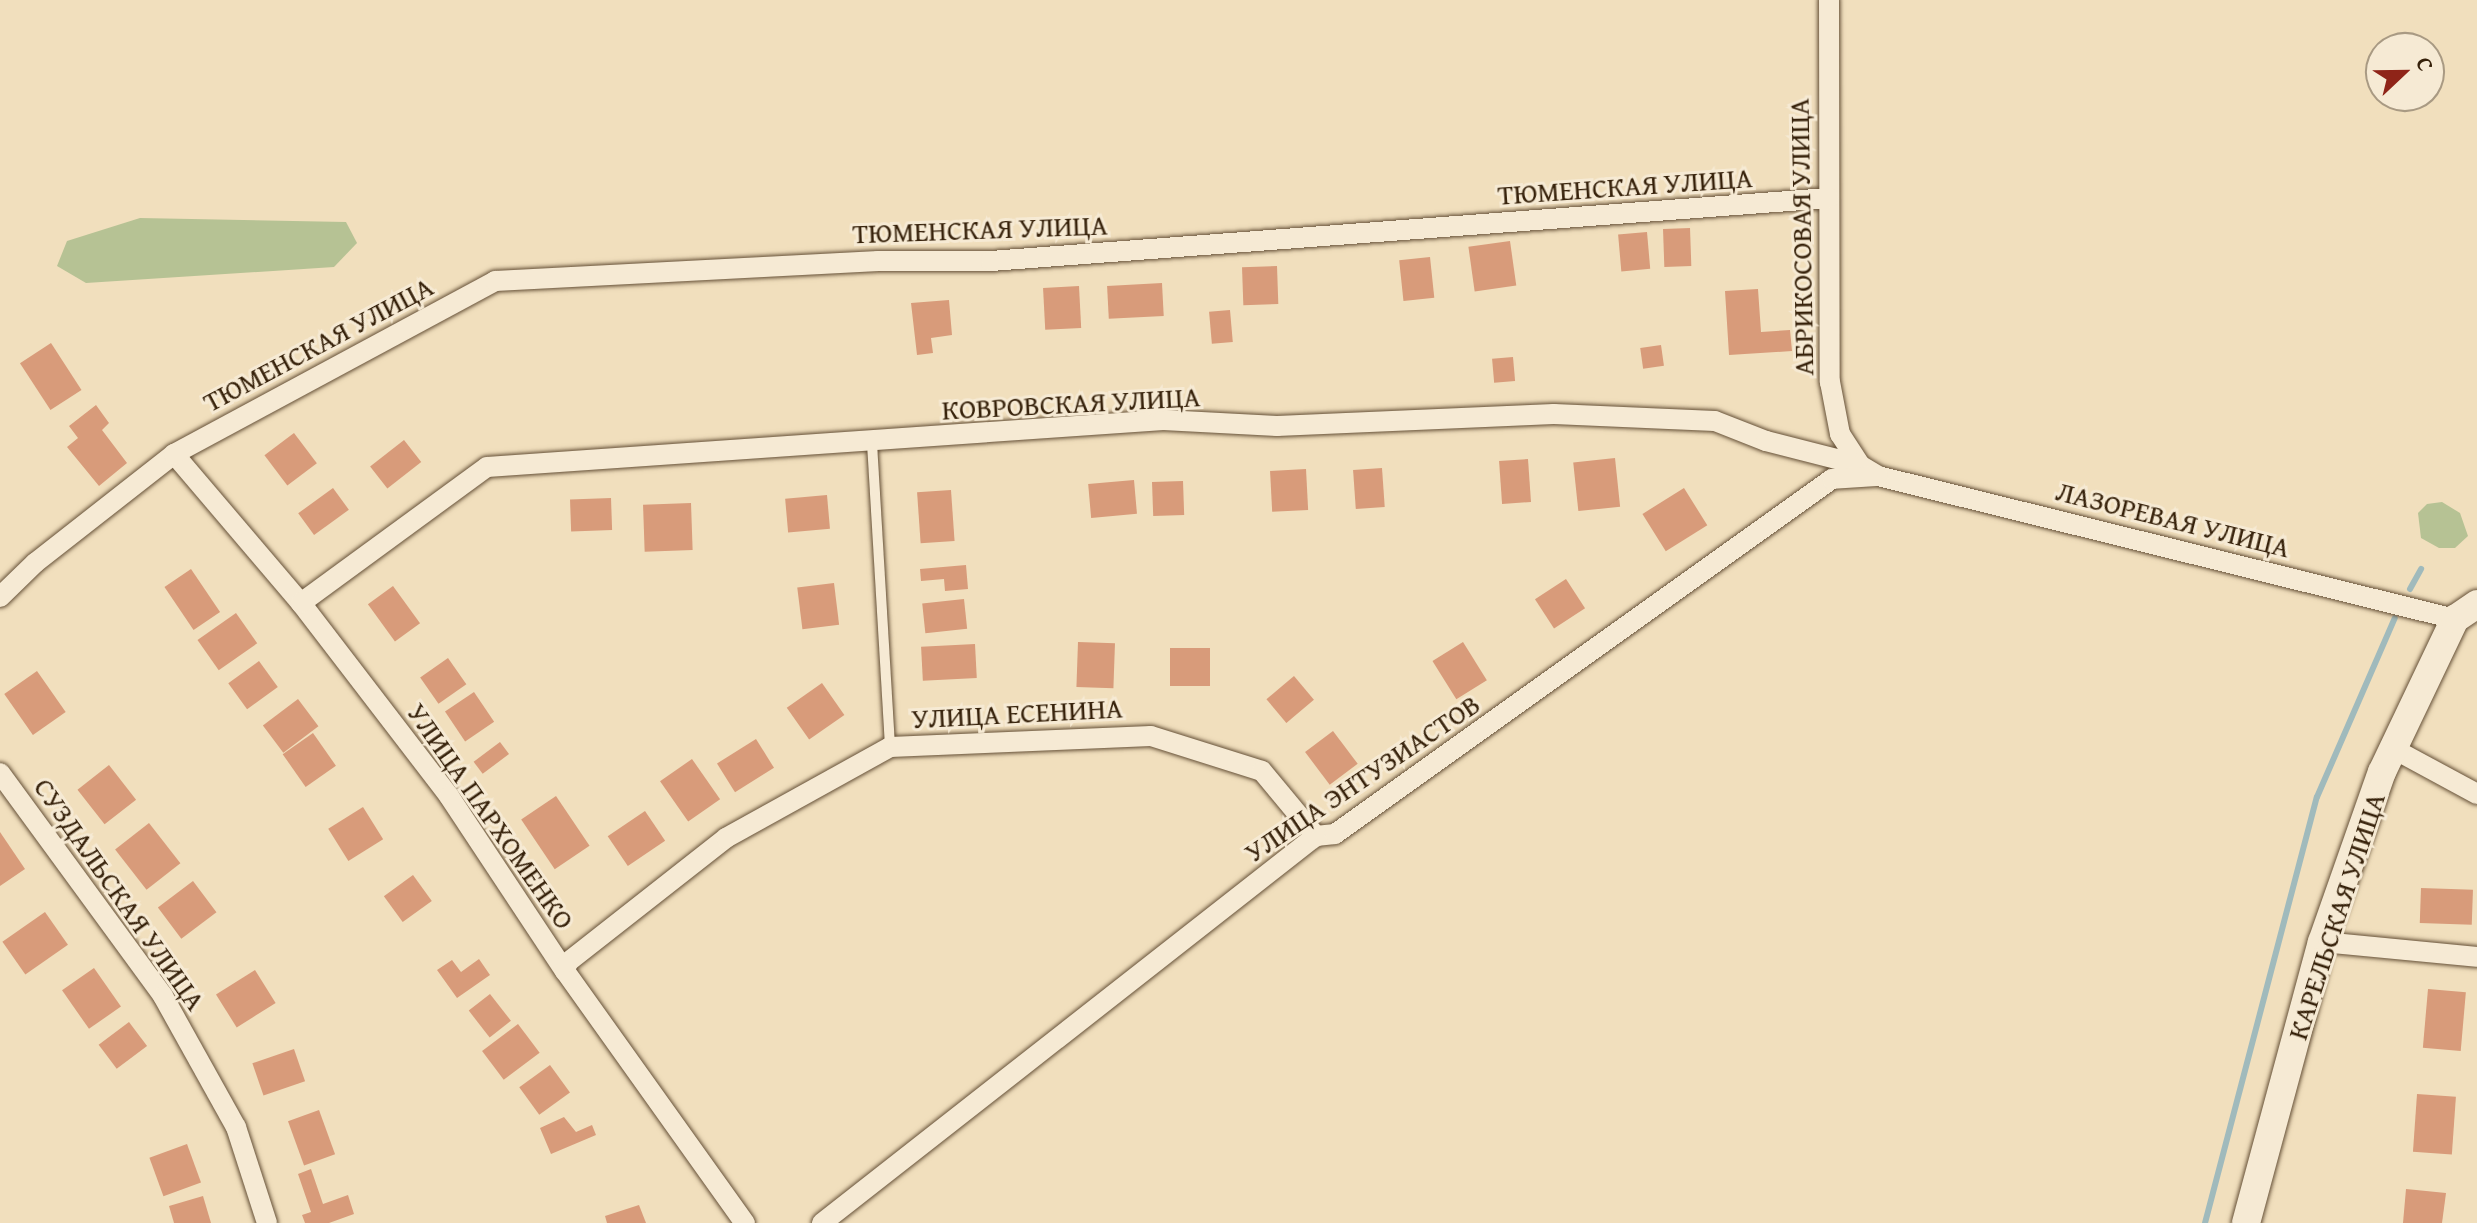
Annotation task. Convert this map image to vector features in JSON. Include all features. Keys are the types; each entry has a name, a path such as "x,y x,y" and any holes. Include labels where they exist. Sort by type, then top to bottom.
{"main road":[{"name":"КАРЕЛЬСКАЯ УЛИЦА","path":"2246,1223 2322,942 2392,748 2466,611"}],"street":[{"name":"АБРИКОСОВАЯ УЛИЦА","path":"1829,0 1834,414 1846,450 1869,470"},
{"name":"ТЮМЕНСКАЯ УЛИЦА","path":"0,597 35,563 174,454 495,281 878,261 991,261 1829,198"},
{"name":"КОВРОВСКАЯ УЛИЦА","path":"301,603 487,467 872,443 1163,420 1277,426 1554,414 1715,421 1766,441 1869,470"},
{"name":"УЛИЦА ПАРХОМЕНКО","path":"174,454 301,603 449,796 565,971 745,1223"},
{"name":"ЛАЗОРЕВАЯ УЛИЦА","path":"1869,470 2466,611"},
{"name":"УЛИЦА ЭНТУЗИАСТОВ","path":"822,1223 1316,836 1335,834 1832,479 1869,470"},
{"name":"УЛИЦА ЕСЕНИНА","path":"565,971 568,962 726,838 890,747 1151,736 1262,771 1316,836"},
{"path":"2392,748 2477,794"},
{"name":"СУЗДАЛЬСКАЯ УЛИЦА","path":"0,773 163,996 236,1127 267,1223"},
{"path":"2322,942 2477,957"}],"lane":[{"path":"872,443 890,747"}],"green space":[{"path":"140,218 346,222 357,243 334,267 86,283 57,266 67,241"},
{"path":"2442,502 2460,513 2468,536 2455,548 2439,548 2421,538 2418,513 2427,504"}],"building":[{"path":"1690,228 1691,266 1664,267 1663,229"},
{"path":"1647,232 1650,269 1621,271 1618,235"},
{"path":"1510,241 1516,286 1475,291 1468,247"},
{"path":"1430,257 1434,298 1403,301 1399,260"},
{"path":"1277,266 1278,304 1243,305 1242,267"},
{"path":"1162,283 1164,316 1109,319 1107,286"},
{"path":"1079,286 1081,328 1045,330 1043,288"},
{"path":"1758,289 1761,332 1790,330 1792,351 1729,355 1725,291"},
{"path":"949,300 952,335 931,338 933,353 917,355 911,303"},
{"path":"1230,310 1233,342 1212,344 1209,312"},
{"path":"51,343 81,390 50,410 20,363"},
{"path":"1661,345 1664,366 1643,369 1640,348"},
{"path":"1513,357 1515,381 1494,383 1492,359"},
{"path":"96,405 109,423 102,430 127,463 99,486 67,447 78,438 69,426"},
{"path":"294,433 317,463 287,486 264,455"},
{"path":"404,440 421,462 387,489 370,466"},
{"path":"1615,458 1620,507 1578,511 1573,462"},
{"path":"1528,459 1531,502 1502,504 1499,461"},
{"path":"1382,468 1385,507 1356,509 1353,470"},
{"path":"1306,469 1308,510 1272,512 1270,471"},
{"path":"1134,480 1137,514 1091,518 1088,484"},
{"path":"1183,481 1184,515 1153,516 1152,482"},
{"path":"333,488 349,510 314,535 298,513"},
{"path":"1684,488 1707,525 1666,551 1642,514"},
{"path":"951,490 955,541 921,543 917,492"},
{"path":"827,495 830,529 788,533 785,499"},
{"path":"611,498 612,530 571,531 570,499"},
{"path":"691,503 693,550 645,552 643,505"},
{"path":"966,565 968,589 945,591 944,579 921,581 920,569"},
{"path":"191,569 220,612 194,630 164,587"},
{"path":"1566,579 1585,608 1554,629 1535,599"},
{"path":"834,583 839,625 802,629 797,588"},
{"path":"393,586 420,623 395,641 368,604"},
{"path":"964,599 967,629 925,633 922,603"},
{"path":"236,613 257,643 219,670 197,640"},
{"path":"1078,642 1115,643 1113,688 1076,687"},
{"path":"1463,642 1487,680 1456,699 1432,661"},
{"path":"975,644 977,678 923,681 921,647"},
{"path":"1170,648 1210,648 1210,686 1170,686"},
{"path":"448,658 466,684 439,704 420,678"},
{"path":"259,661 278,687 247,709 228,683"},
{"path":"37,671 66,712 33,735 4,694"},
{"path":"1294,676 1314,700 1286,723 1266,699"},
{"path":"822,683 844,715 809,740 787,708"},
{"path":"474,692 494,722 465,741 445,712"},
{"path":"298,699 318,726 283,753 263,725"},
{"path":"1333,731 1358,764 1330,785 1305,752"},
{"path":"313,733 336,766 306,787 283,754"},
{"path":"756,739 774,768 735,792 717,763"},
{"path":"500,742 509,754 483,774 474,762"},
{"path":"692,759 720,799 688,822 660,781"},
{"path":"109,765 136,800 105,824 77,790"},
{"path":"556,796 590,846 555,869 521,819"},
{"path":"363,807 383,839 348,861 328,829"},
{"path":"645,811 665,841 628,866 608,836"},
{"path":"149,823 180,863 147,890 115,849"},
{"path":"0,832 25,869 0,886"},
{"path":"413,875 432,901 403,922 384,896"},
{"path":"193,881 216,912 181,939 158,907"},
{"path":"2421,888 2473,890 2472,925 2420,923"},
{"path":"45,912 68,945 25,975 2,942"},
{"path":"479,959 490,975 457,998 437,970 452,960 461,972"},
{"path":"94,968 121,1007 89,1029 62,990"},
{"path":"255,970 276,1003 237,1027 216,994"},
{"path":"2428,989 2466,992 2461,1051 2423,1048"},
{"path":"490,994 511,1021 490,1037 469,1011"},
{"path":"129,1022 147,1046 117,1069 99,1045"},
{"path":"518,1024 540,1053 504,1080 482,1051"},
{"path":"294,1049 305,1081 263,1095 252,1063"},
{"path":"550,1065 570,1093 539,1115 519,1087"},
{"path":"2417,1094 2456,1097 2452,1155 2413,1152"},
{"path":"319,1110 335,1154 304,1165 288,1121"},
{"path":"564,1117 576,1132 592,1125 596,1135 551,1154 540,1128"},
{"path":"187,1144 201,1183 163,1196 149,1158"},
{"path":"311,1169 323,1204 348,1195 354,1214 329,1223 305,1223 302,1215 311,1212 298,1174"},
{"path":"2406,1189 2446,1193 2442,1223 2403,1223"},
{"path":"203,1196 211,1223 174,1223 169,1206"},
{"path":"639,1205 646,1223 607,1223 605,1216"}],"waterway":[{"path":"2410,589 2421,569"},
{"path":"2205,1223 2317,797 2395,618"}]}
